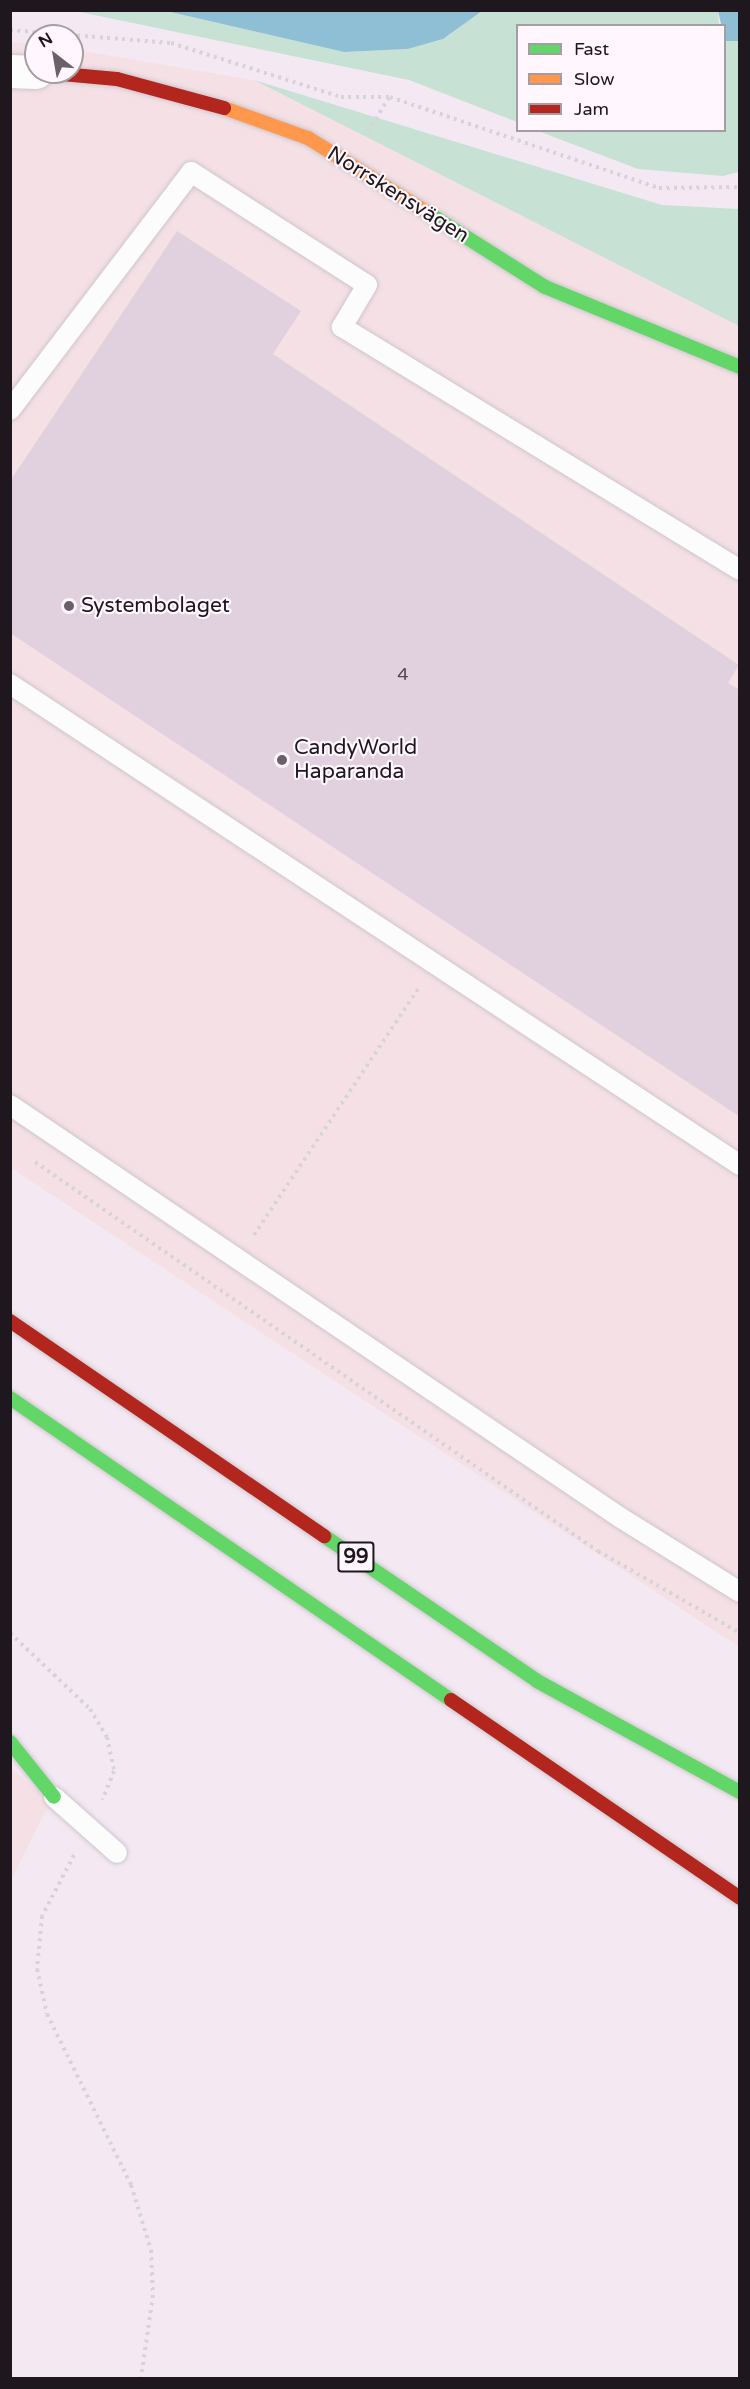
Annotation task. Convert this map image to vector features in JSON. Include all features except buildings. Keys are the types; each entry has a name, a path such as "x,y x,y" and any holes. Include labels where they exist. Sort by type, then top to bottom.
{"main road":[{"name":"Norrskensvägen","path":"84,78 139,85 308,138 545,287 740,366"},
{"name":"99","path":"10,1321 537,1681 740,1792"},
{"path":"10,1398 740,1898"},
{"path":"10,1742 54,1797"}],"lane":[{"path":"10,410 191,172 367,285 342,327 740,570"},
{"path":"10,684 740,1166"},
{"path":"10,1105 740,1592"},
{"path":"54,1797 117,1853"}],"path":[{"path":"10,30 171,43 341,97 390,97 659,188 740,187"},
{"path":"216,1291 435,964"},
{"path":"30,1158 216,1291 598,1551 740,1633"},
{"path":"10,1633 90,1709 107,1737 114,1771 88,1828 42,1916 37,1969 47,2014 131,2185 151,2250 153,2295 141,2379"}],"shaded area":[{"path":"10,43 24,43 24,84 84,84 84,51 254,80 739,326 739,1647 11,1168"},
{"path":"11,1768 50,1802 11,1881"}],"green space":[{"path":"75,11 166,11 344,52 408,49 443,39 482,11 718,11 719,24 516,24 516,122 409,80"},
{"path":"726,41 739,41 739,172 723,176 638,169 541,132 726,132"},
{"path":"254,80 662,205 739,209 739,326"}],"water":[{"path":"482,10 443,39 408,49 344,52 166,11"},
{"path":"718,11 739,11 739,41 726,41 726,24 721,24"}],"traffic: fast":[{"path":"428,213 545,287 740,367"},
{"path":"10,1398 451,1700"},
{"path":"324,1536 537,1681 740,1792"},
{"path":"10,1742 54,1797"}],"traffic: slow":[{"path":"224,108 308,138 428,213"}],"traffic: jam":[{"path":"84,76 117,79 224,108"},
{"path":"10,1321 324,1536"},
{"path":"451,1700 740,1898"}],"place":[{"name":"Systembolaget","path":"69,606"},
{"name":"CandyWorld Haparanda","path":"282,760"}]}
